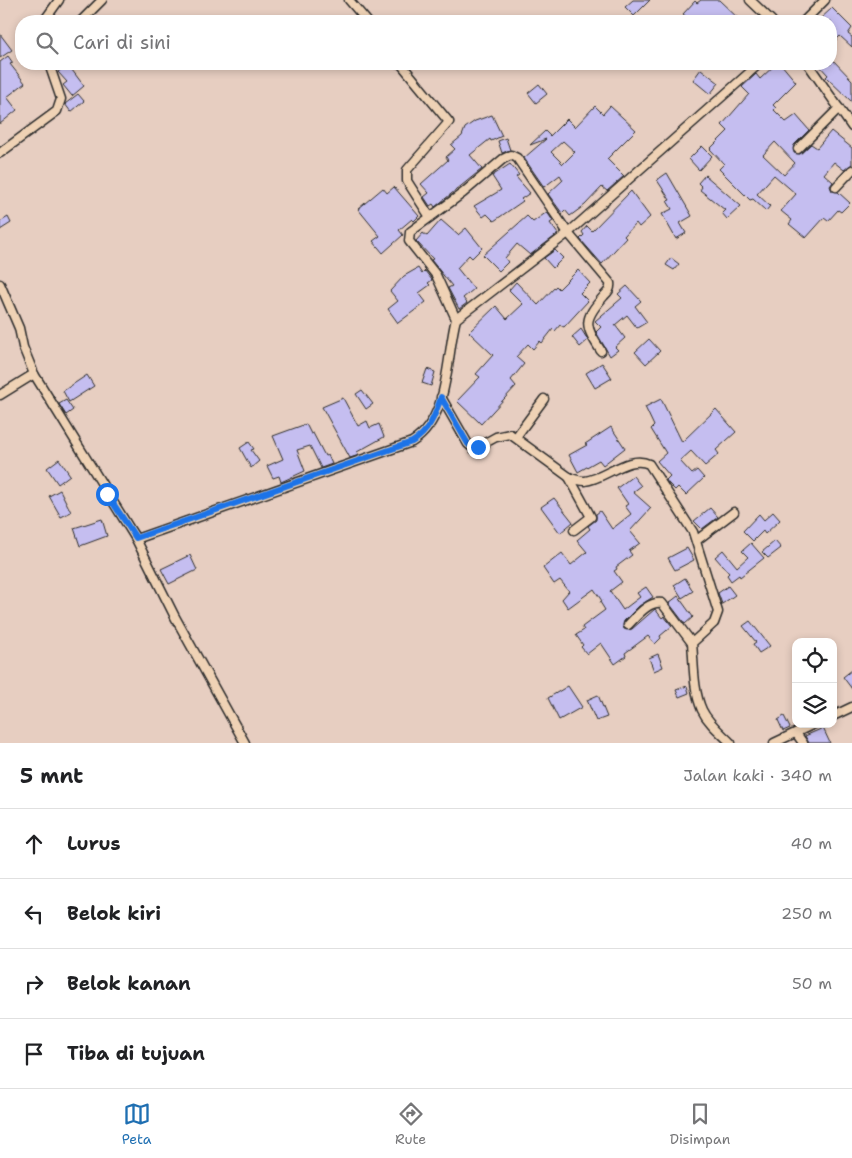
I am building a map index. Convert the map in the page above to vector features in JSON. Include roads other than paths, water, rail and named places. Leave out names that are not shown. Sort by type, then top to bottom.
[{"type":"street","points":[[48,15],[59,0]]},
{"type":"street","points":[[87,15],[102,0]]},
{"type":"street","points":[[349,0],[362,15]]},
{"type":"street","points":[[750,0],[766,15]]},
{"type":"street","points":[[810,15],[825,0]]},
{"type":"street","points":[[0,152],[57,112],[61,99],[51,70]]},
{"type":"street","points":[[406,70],[449,122],[406,170],[408,181],[430,217]]},
{"type":"street","points":[[456,318],[568,233],[752,70]]},
{"type":"street","points":[[812,70],[852,127]]},
{"type":"street","points":[[798,149],[839,108]]},
{"type":"street","points":[[136,538],[412,442],[422,436],[428,429],[447,378],[456,318],[436,275],[409,241],[412,229],[464,193],[503,159],[511,155],[517,158],[568,233],[610,283],[609,291],[590,313],[587,323],[590,333],[601,351]]},
{"type":"street","points":[[836,187],[852,170]]},
{"type":"street","points":[[0,284],[19,328],[23,348],[34,374],[136,538],[176,617],[245,743]]},
{"type":"street","points":[[0,395],[34,374]]},
{"type":"street","points":[[441,397],[470,447],[474,449],[505,434],[516,437],[569,477],[585,481],[642,460],[649,464],[697,540],[718,617],[692,643]]},
{"type":"street","points":[[516,437],[544,399]]},
{"type":"street","points":[[569,477],[591,517],[574,530]]},
{"type":"street","points":[[697,540],[734,512]]},
{"type":"street","points":[[628,625],[642,610],[654,603],[662,603],[692,643],[697,689],[703,711],[710,722],[731,743]]},
{"type":"street","points":[[837,714],[852,707]]},
{"type":"street","points":[[774,743],[806,728]]},
{"type":"street","points":[[796,733],[803,743]]}]
